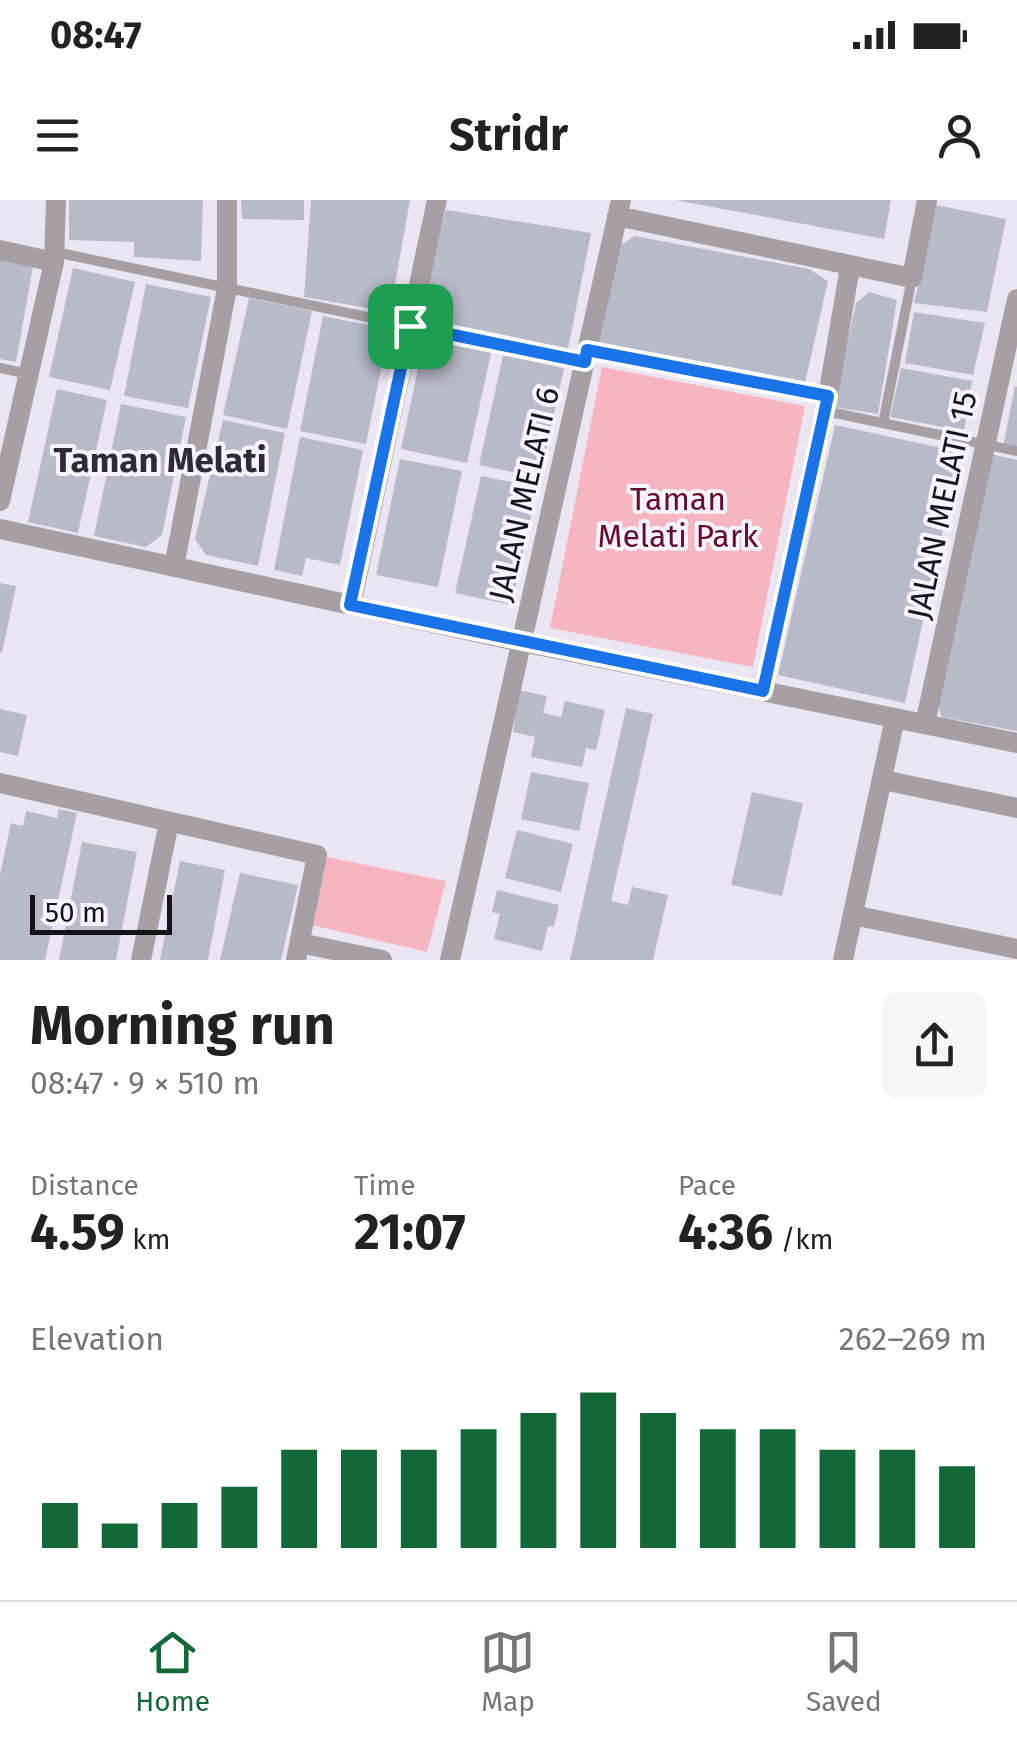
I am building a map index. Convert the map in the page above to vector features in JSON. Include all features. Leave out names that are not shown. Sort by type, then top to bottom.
[{"type":"street","points":[[0,501],[54,257],[56,200]]},
{"type":"street","points":[[174,567],[227,288],[227,200]]},
{"type":"street","points":[[350,605],[437,200]]},
{"type":"street","points":[[902,277],[927,200]]},
{"type":"street","name":"JALAN MELATI 6","points":[[450,960],[619,208],[902,277]]},
{"type":"street","points":[[0,250],[54,257]]},
{"type":"street","points":[[763,691],[827,403],[850,267]]},
{"type":"street","name":"JALAN MELATI 15","points":[[924,724],[1014,327],[1017,299]]},
{"type":"street","points":[[0,529],[522,642],[1017,743]]},
{"type":"street","points":[[842,960],[896,718]]},
{"type":"street","points":[[883,780],[1017,808]]},
{"type":"street","points":[[0,783],[317,856],[298,951],[382,960]]},
{"type":"street","points":[[141,960],[168,822]]},
{"type":"street","points":[[853,915],[1017,949]]},
{"type":"lane","points":[[54,257],[827,403],[883,423],[1017,451]]},
{"type":"lane","points":[[883,423],[902,277]]},
{"type":"lane","points":[[0,368],[28,374]]},
{"type":"green space","name":"Taman Melati Park","points":[[602,367],[805,406],[753,667],[550,628]]},
{"type":"green space","points":[[317,855],[446,881],[427,952],[303,923]]},
{"type":"building","points":[[69,200],[203,200],[201,261],[134,257],[134,242],[69,240]]},
{"type":"building","points":[[241,200],[304,200],[304,220],[242,219]]},
{"type":"building","points":[[311,200],[410,200],[390,312],[304,297]]},
{"type":"building","points":[[675,200],[891,200],[884,239]]},
{"type":"building","points":[[936,205],[1006,219],[987,312],[914,303]]},
{"type":"building","points":[[446,210],[591,233],[568,349],[419,321]]},
{"type":"building","points":[[635,236],[809,269],[828,281],[805,383],[599,344],[617,247]]},
{"type":"building","points":[[0,253],[34,261],[16,362],[0,359]]},
{"type":"building","points":[[73,268],[135,282],[110,390],[49,377]]},
{"type":"building","points":[[146,284],[211,297],[188,408],[124,396]]},
{"type":"building","points":[[869,292],[897,300],[878,414],[833,407],[856,303]]},
{"type":"building","points":[[249,298],[312,311],[287,429],[223,415]]},
{"type":"building","points":[[914,312],[985,323],[973,375],[905,363]]},
{"type":"building","points":[[323,316],[389,329],[366,444],[300,431]]},
{"type":"building","points":[[425,335],[492,349],[467,463],[401,449]]},
{"type":"building","points":[[504,351],[565,364],[540,478],[479,465]]},
{"type":"building","points":[[901,368],[972,381],[964,431],[890,417]]},
{"type":"building","points":[[1017,387],[1017,450],[1003,447]]},
{"type":"building","points":[[57,389],[107,400],[78,533],[28,522]]},
{"type":"building","points":[[121,404],[186,417],[162,535],[146,547],[94,536]]},
{"type":"building","points":[[223,420],[285,433],[258,566],[206,555],[195,539]]},
{"type":"building","points":[[835,425],[960,452],[905,703],[778,675]]},
{"type":"building","points":[[300,437],[363,450],[340,565],[306,558],[302,576],[274,570]]},
{"type":"building","points":[[991,454],[1017,460],[1017,731],[942,717],[936,702]]},
{"type":"building","points":[[400,459],[462,471],[438,587],[376,575]]},
{"type":"building","points":[[481,476],[537,487],[512,605],[455,593]]},
{"type":"building","points":[[0,583],[16,586],[2,653],[0,652]]},
{"type":"building","points":[[518,690],[547,696],[543,713],[561,717],[565,701],[605,710],[596,750],[586,748],[582,767],[531,757],[535,737],[513,732]]},
{"type":"building","points":[[626,708],[653,714],[611,901],[628,905],[632,887],[668,895],[653,960],[570,960]]},
{"type":"building","points":[[0,709],[27,715],[18,756],[0,752]]},
{"type":"building","points":[[531,772],[589,783],[579,831],[521,819]]},
{"type":"building","points":[[752,792],[803,803],[782,896],[731,885]]},
{"type":"building","points":[[59,809],[77,813],[45,960],[0,960],[0,875],[11,823],[23,826],[26,811],[57,818]]},
{"type":"building","points":[[517,830],[573,844],[561,892],[505,878]]},
{"type":"building","points":[[82,842],[137,852],[116,960],[59,960]]},
{"type":"building","points":[[180,861],[225,870],[208,960],[160,960]]},
{"type":"building","points":[[240,873],[298,885],[281,960],[220,960]]},
{"type":"building","points":[[497,890],[559,905],[554,927],[548,926],[542,951],[494,939],[500,914],[492,912]]},
{"type":"district","name":"Taman Melati","points":[[160,460]]},
{"type":"route","points":[[410,326],[585,362],[587,350],[828,396],[763,691],[350,605],[410,326]]}]
